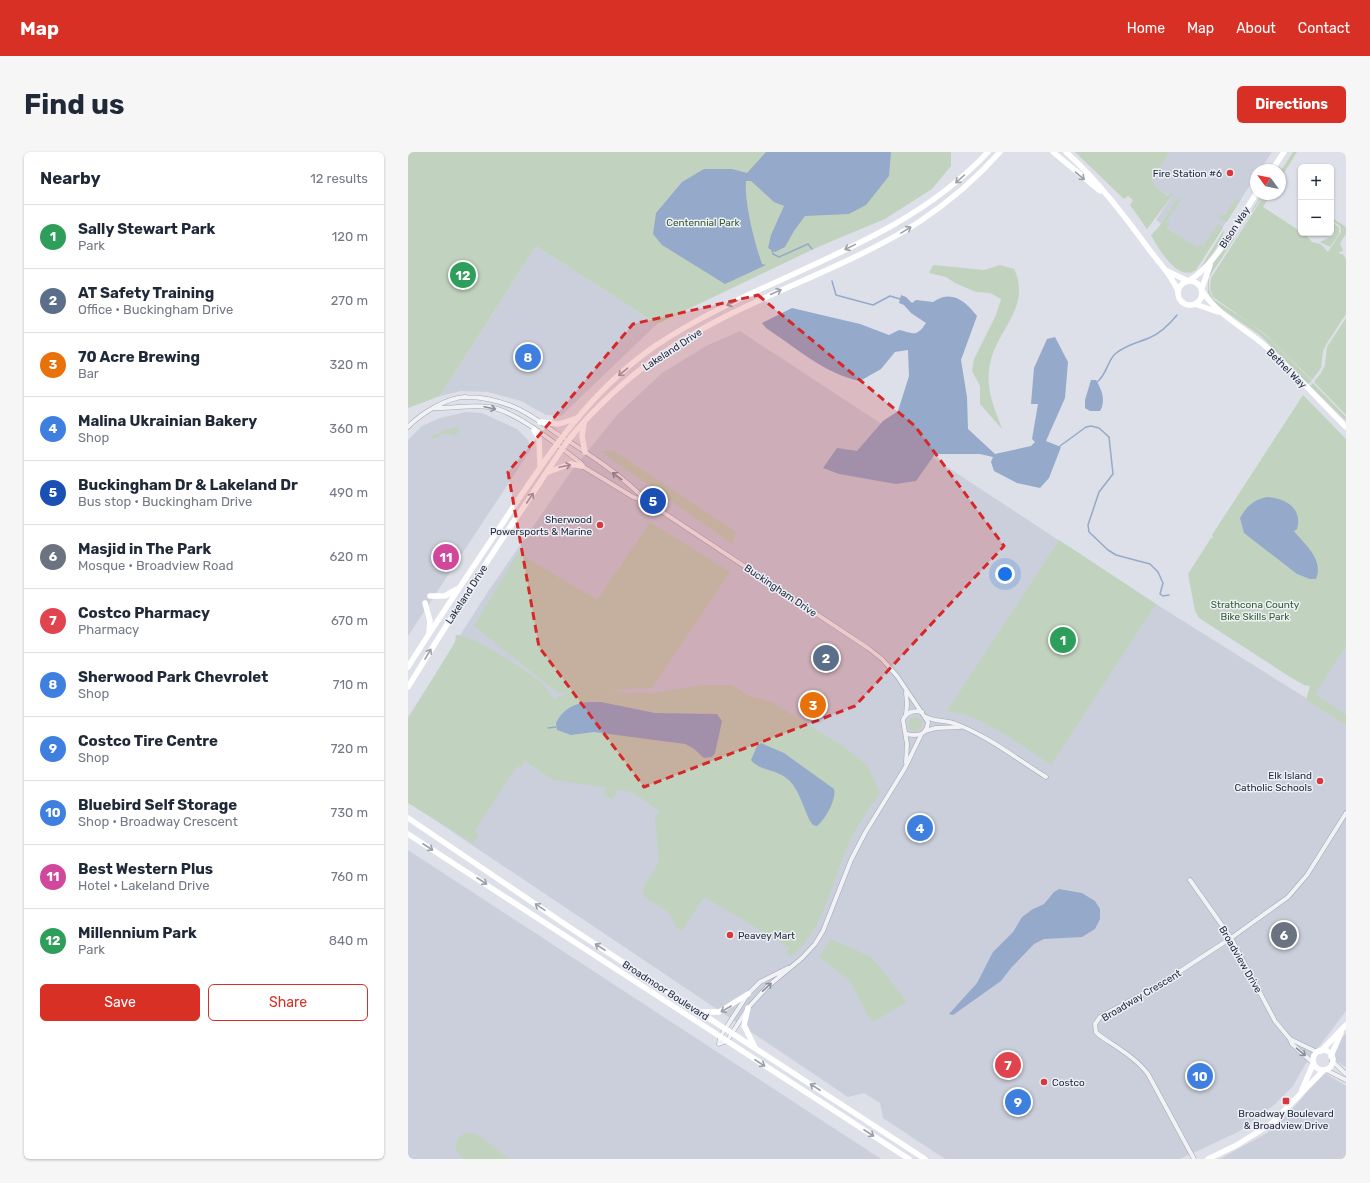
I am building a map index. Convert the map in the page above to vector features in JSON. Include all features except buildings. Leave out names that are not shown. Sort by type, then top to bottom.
[{"type":"main road","name":"Lakeland Drive","points":[[408,667],[561,436],[603,390],[656,346],[724,306],[901,221],[943,194],[988,152]]},
{"type":"main road","name":"Lakeland Drive","points":[[408,687],[453,612],[568,441],[598,408],[641,369],[660,355],[735,312],[906,229],[956,195],[1000,152]]},
{"type":"main road","points":[[1053,152],[1079,176],[1108,197]]},
{"type":"main road","points":[[1066,152],[1085,171],[1129,221],[1167,271],[1178,291],[1179,297],[1183,302],[1189,305],[1195,304],[1201,298],[1202,290],[1196,282],[1167,271]]},
{"type":"main road","points":[[1276,164],[1284,152]]},
{"type":"main road","name":"Bison Way","points":[[1189,280],[1200,274],[1212,261],[1252,200]]},
{"type":"main road","name":"Bison Way","points":[[1202,290],[1212,261]]},
{"type":"main road","points":[[1178,291],[1181,284],[1189,280]]},
{"type":"main road","name":"Bethel Way","points":[[1202,290],[1209,302],[1222,314],[1265,346],[1346,427]]},
{"type":"main road","name":"Bethel Way","points":[[1195,304],[1222,314]]},
{"type":"main road","points":[[540,422],[559,424],[577,418]]},
{"type":"main road","points":[[584,424],[582,436],[585,452]]},
{"type":"main road","points":[[534,430],[539,438],[540,466]]},
{"type":"main road","points":[[548,472],[570,464],[582,466]]},
{"type":"main road","points":[[430,596],[445,596],[459,588]]},
{"type":"main road","points":[[425,603],[430,621],[429,634]]},
{"type":"main road","name":"Broadmoor Boulevard","points":[[408,818],[725,1029],[925,1159]]},
{"type":"main road","points":[[408,824],[421,827]]},
{"type":"main road","name":"Broadmoor Boulevard","points":[[408,834],[909,1159]]},
{"type":"main road","points":[[700,1012],[719,1012],[748,994]]},
{"type":"main road","points":[[748,1008],[744,1025],[755,1048]]},
{"type":"main road","points":[[1301,1092],[1313,1064],[1314,1056],[1345,1026]]},
{"type":"main road","points":[[1208,1159],[1257,1134],[1282,1113],[1301,1092],[1330,1067],[1332,1058],[1345,1026]]},
{"type":"main road","points":[[1319,1051],[1326,1051],[1332,1058]]},
{"type":"main road","points":[[1313,1064],[1318,1069],[1325,1070]]},
{"type":"street","name":"Buckingham Drive","points":[[408,427],[414,420],[445,401],[465,396],[493,400],[515,408],[540,422],[585,452],[637,491],[646,501],[868,648],[885,662],[897,676],[905,690],[922,712]]},
{"type":"street","name":"Buckingham Drive","points":[[434,408],[463,406],[490,407],[512,415],[581,463],[582,466],[633,497],[646,501]]},
{"type":"street","name":"Buckingham Drive","points":[[905,690],[908,704],[906,715]]},
{"type":"street","points":[[727,1041],[748,1008],[767,987],[809,951],[823,931],[858,846],[905,768],[921,735],[925,731],[928,724],[926,717],[922,712],[915,711],[906,715],[902,724],[906,734],[905,768]]},
{"type":"street","points":[[926,717],[936,722],[956,724],[981,735],[1046,777]]},
{"type":"street","points":[[925,731],[936,728],[961,727]]},
{"type":"street","points":[[906,734],[917,736],[921,735]]},
{"type":"street","points":[[1231,938],[1288,896],[1307,875],[1346,812]]},
{"type":"street","name":"Broadview Drive","points":[[1190,880],[1231,938],[1275,1021],[1290,1039],[1292,1044],[1313,1064]]},
{"type":"street","name":"Broadway Crescent","points":[[1194,1159],[1148,1074],[1141,1065],[1130,1056],[1099,1035],[1096,1032],[1095,1024],[1100,1017],[1159,985],[1231,938]]},
{"type":"street","points":[[720,1037],[748,994],[760,982],[788,968]]},
{"type":"street","points":[[1290,1039],[1319,1051]]},
{"type":"street","points":[[1332,1058],[1346,1074]]},
{"type":"street","points":[[1325,1070],[1346,1080]]},
{"type":"highlighted area","points":[[758,295],[915,426],[1004,546],[855,706],[644,787],[539,647],[508,472],[633,324]]},
{"type":"shaded area","points":[[1170,152],[1272,152],[1264,164],[1250,164],[1250,185],[1205,254],[1156,220],[1173,195],[1169,196],[1152,185],[1155,182],[1152,180]]},
{"type":"shaded area","points":[[536,246],[657,324],[561,416],[546,415],[521,401],[488,392],[461,391],[440,396]]},
{"type":"shaded area","points":[[740,331],[1156,604],[1346,723],[1346,1011],[1305,1065],[1293,1086],[1275,1104],[1238,1132],[1180,1159],[945,1159],[883,1118],[880,1103],[864,1093],[848,1097],[408,802],[408,717],[487,593],[570,473],[617,415],[662,373],[706,346]]},
{"type":"shaded area","points":[[466,412],[482,413],[517,429],[528,440],[531,449],[408,636],[408,440],[422,426],[440,418]]},
{"type":"shaded area","points":[[1346,646],[1346,714],[1314,694]]},
{"type":"shaded area","points":[[408,850],[881,1159],[408,1159]]},
{"type":"shaded area","points":[[1346,1033],[1346,1067],[1336,1061],[1334,1053],[1339,1041]]},
{"type":"shaded area","points":[[1323,1072],[1346,1086],[1346,1159],[1220,1159],[1267,1133],[1283,1119],[1303,1097],[1319,1073]]},
{"type":"green space","name":"Centennial Park","points":[[408,152],[951,152],[951,166],[932,189],[885,219],[818,247],[657,324],[536,246],[440,396],[408,408]]},
{"type":"green space","points":[[1075,152],[1170,152],[1152,180],[1155,182],[1153,185],[1168,196],[1171,193],[1173,195],[1147,229],[1130,205],[1133,200],[1128,196],[1124,199]]},
{"type":"green space","points":[[1293,152],[1297,152],[1286,170],[1285,164]]},
{"type":"green space","points":[[1178,198],[1181,200],[1166,222],[1169,224],[1167,228],[1198,248],[1200,244],[1203,246],[1218,224],[1223,228],[1196,270],[1189,273],[1182,272],[1169,262],[1158,248],[1151,235],[1158,228]]},
{"type":"green space","points":[[1241,199],[1227,222],[1218,218],[1221,214],[1224,216],[1234,201]]},
{"type":"green space","points":[[1258,200],[1260,200],[1209,277],[1209,272],[1214,262],[1241,228]]},
{"type":"green space","points":[[1261,200],[1267,200],[1263,207],[1298,230],[1298,236],[1307,236],[1312,242],[1322,245],[1328,252],[1341,232],[1340,226],[1334,222],[1334,219],[1346,227],[1346,234],[1340,243],[1343,251],[1339,252],[1340,254],[1343,254],[1346,259],[1346,314],[1327,343],[1323,351],[1321,368],[1312,380],[1265,334],[1213,297],[1210,289],[1211,278]]},
{"type":"green space","points":[[1334,224],[1339,227],[1339,234],[1330,247],[1320,242],[1334,236]]},
{"type":"green space","points":[[1224,230],[1218,245],[1206,263],[1199,270]]},
{"type":"green space","points":[[933,265],[984,270],[1000,265],[1014,269],[1018,283],[1019,295],[1016,307],[994,351],[989,373],[989,389],[1002,429],[980,404],[980,386],[972,371],[974,359],[996,315],[1001,299],[990,293],[976,292],[955,283],[946,277],[929,273]]},
{"type":"green space","points":[[1208,279],[1209,290],[1213,299],[1250,323],[1270,339],[1312,381],[1308,384],[1261,336],[1216,305],[1208,293]]},
{"type":"green space","points":[[1346,318],[1346,415],[1314,382],[1325,365],[1327,347]]},
{"type":"green space","points":[[1313,383],[1346,417],[1346,421],[1310,386]]},
{"type":"green space","name":"Strathcona County Bike Skills Park","points":[[1303,395],[1346,439],[1346,646],[1315,694],[1346,714],[1346,725],[1306,700],[1310,686],[1304,685],[1290,677],[1199,618],[1195,611],[1188,574],[1211,538],[1213,539],[1212,535]]},
{"type":"green space","points":[[457,427],[460,430],[455,436],[444,433],[434,439],[431,437],[442,431]]},
{"type":"green space","points":[[600,451],[614,451],[736,532],[732,544]]},
{"type":"green space","points":[[650,522],[730,572],[652,688],[612,690],[629,693],[654,693],[701,685],[732,685],[749,696],[770,701],[843,746],[868,766],[880,793],[852,836],[819,920],[801,947],[790,957],[786,953],[790,948],[704,897],[682,931],[677,928],[667,911],[644,897],[643,888],[659,862],[655,818],[659,811],[632,792],[616,790],[616,794],[612,800],[603,795],[606,789],[603,787],[553,780],[525,761],[521,768],[517,766],[475,831],[479,835],[473,843],[408,803],[408,720],[455,642],[456,635],[475,640],[528,672],[544,685],[555,700],[557,697],[571,692],[558,693],[474,626],[518,553],[597,600]]},
{"type":"green space","points":[[1059,540],[1156,604],[1051,765],[989,725],[961,714],[947,711]]},
{"type":"green space","points":[[912,717],[918,717],[922,721],[922,727],[918,731],[912,731],[908,727],[908,721]]},
{"type":"green space","points":[[831,939],[871,957],[907,1002],[873,1022],[868,1016],[850,981],[819,957]]},
{"type":"green space","points":[[468,1132],[478,1135],[510,1159],[464,1159],[457,1151],[456,1144],[459,1137]]},
{"type":"water","points":[[766,152],[891,152],[889,176],[866,205],[849,214],[805,216],[785,247],[775,252],[768,248],[771,235],[784,206],[774,202],[751,181],[746,181],[748,211],[753,234],[762,264],[766,265],[725,284],[662,245],[653,234],[656,213],[682,182],[704,169],[732,169],[747,173]]},
{"type":"water","points":[[901,295],[906,297],[912,303],[916,300],[933,302],[940,298],[946,297],[958,298],[977,316],[961,360],[967,397],[968,429],[995,454],[1031,446],[1035,442],[1032,439],[1038,404],[1031,404],[1034,368],[1047,339],[1055,337],[1068,362],[1065,398],[1046,441],[1061,447],[1049,478],[1040,488],[1017,483],[994,471],[991,462],[993,457],[980,454],[935,454],[916,481],[896,484],[839,474],[823,468],[837,448],[857,451],[883,421],[898,411],[909,376],[908,350],[895,352],[881,369],[860,381],[835,372],[811,359],[766,328],[762,323],[792,308],[860,324],[889,335],[899,330],[917,333],[926,323],[911,313],[904,305],[899,303]]},
{"type":"water","points":[[1091,380],[1096,380],[1100,388],[1103,403],[1100,411],[1090,411],[1085,408],[1085,400]]},
{"type":"water","points":[[1267,497],[1280,499],[1295,510],[1298,522],[1297,529],[1294,531],[1308,547],[1315,559],[1318,572],[1316,579],[1310,579],[1297,574],[1244,533],[1240,518],[1248,507],[1254,502]]},
{"type":"water","points":[[601,702],[655,713],[717,714],[722,721],[715,753],[712,757],[704,758],[693,748],[685,744],[594,732],[571,735],[557,730],[556,723],[565,711],[578,704]]},
{"type":"water","points":[[761,743],[784,753],[834,789],[834,798],[830,809],[817,826],[813,825],[810,821],[797,791],[790,781],[781,774],[758,766],[751,760],[757,746]]},
{"type":"water","points":[[1059,889],[1082,893],[1095,901],[1100,909],[1100,919],[1095,929],[1082,937],[1044,939],[1034,944],[1001,981],[953,1015],[949,1014],[977,983],[993,952],[1013,932],[1022,917],[1033,909],[1044,904],[1054,892]]},
{"type":"waterway","points":[[772,250],[773,254],[779,257],[808,244],[812,249]]},
{"type":"waterway","points":[[832,281],[836,295],[873,305],[890,296],[900,299]]},
{"type":"waterway","points":[[1097,382],[1103,375],[1115,354],[1127,346],[1157,334],[1177,315]]},
{"type":"waterway","points":[[1060,446],[1086,427],[1091,426],[1099,428],[1109,437],[1113,474],[1099,492],[1088,525],[1089,532],[1108,550],[1116,555],[1150,564],[1158,572],[1163,583],[1160,594],[1163,596],[1169,595]]},
{"type":"waterway","points":[[548,728],[556,727]]},
{"type":"place","name":"Fire Station #6","points":[[1230,173]]},
{"type":"place","name":"Millennium Park","points":[[463,275]]},
{"type":"place","name":"Sherwood Park Chevrolet","points":[[528,357]]},
{"type":"place","name":"Buckingham Dr & Lakeland Dr","points":[[653,501]]},
{"type":"place","name":"Sherwood Powersports & Marine","points":[[600,525]]},
{"type":"place","name":"Best Western Plus","points":[[446,557]]},
{"type":"place","name":"Sally Stewart Park","points":[[1063,640]]},
{"type":"place","name":"AT Safety Training","points":[[826,658]]},
{"type":"place","name":"70 Acre Brewing","points":[[813,705]]},
{"type":"place","name":"Elk Island Catholic Schools","points":[[1320,781]]},
{"type":"place","name":"Malina Ukrainian Bakery","points":[[920,828]]},
{"type":"place","name":"Peavey Mart","points":[[730,935]]},
{"type":"place","name":"Masjid in The Park","points":[[1284,935]]},
{"type":"place","name":"Costco Pharmacy","points":[[1008,1065]]},
{"type":"place","name":"Bluebird Self Storage","points":[[1200,1076]]},
{"type":"place","name":"Costco","points":[[1044,1082]]},
{"type":"place","name":"Broadway Boulevard & Broadview Drive","points":[[1286,1101]]},
{"type":"place","name":"Costco Tire Centre","points":[[1018,1102]]}]
